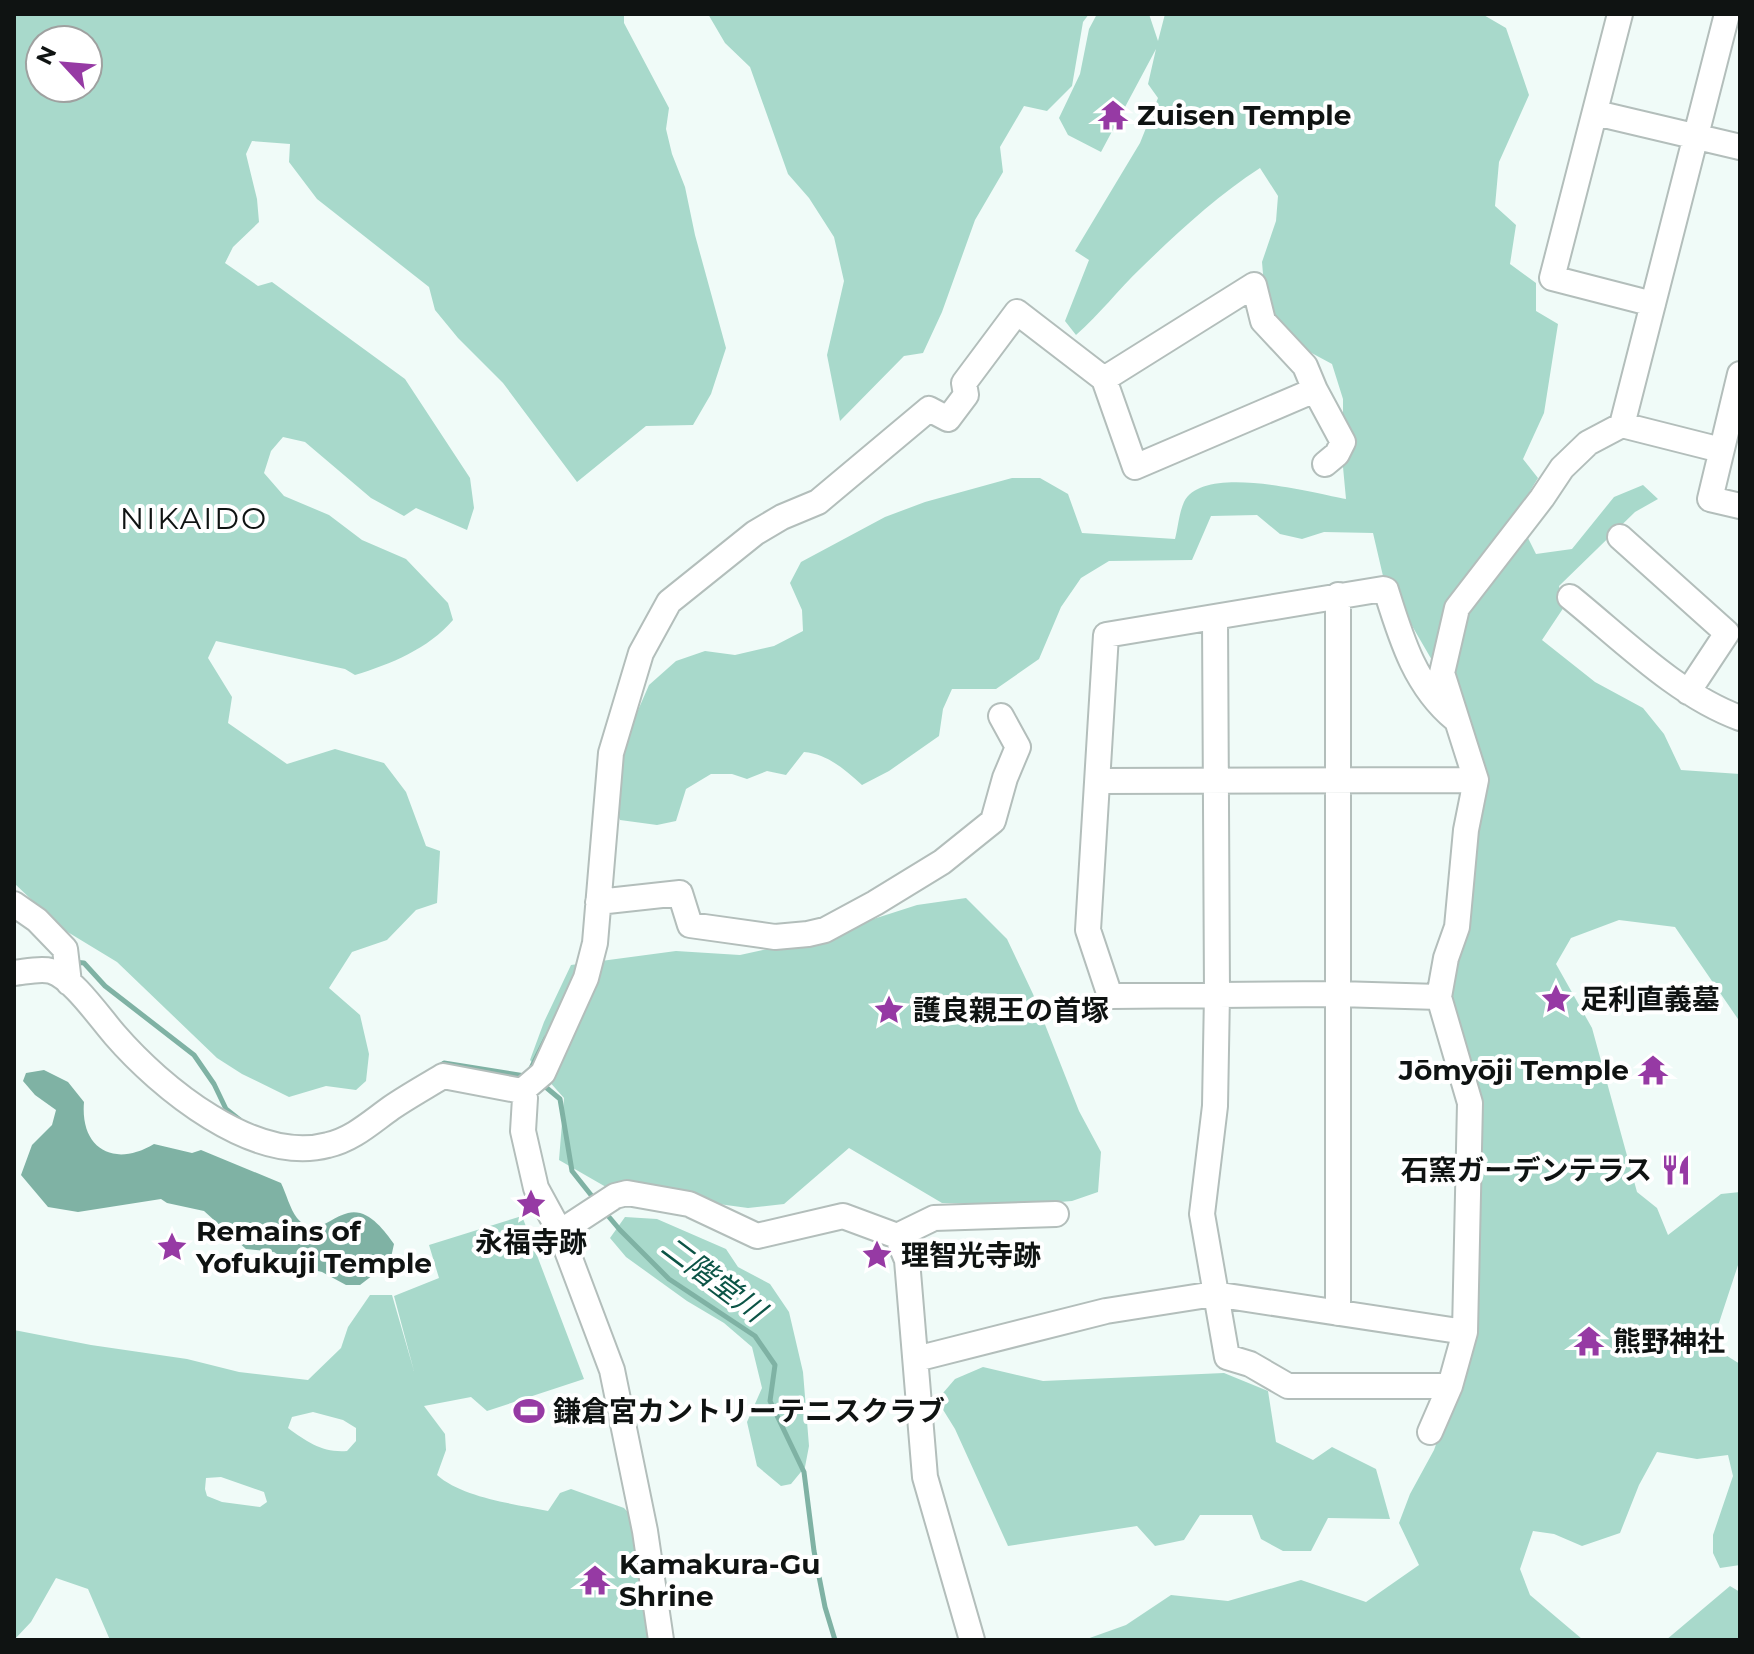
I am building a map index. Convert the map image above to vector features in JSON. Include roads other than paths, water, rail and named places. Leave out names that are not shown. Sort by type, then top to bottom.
[{"type":"street","points":[[1620,14],[1552,278],[1653,304]]},
{"type":"street","points":[[1622,425],[1727,14]]},
{"type":"street","points":[[1596,113],[1740,147]]},
{"type":"street","points":[[1104,379],[1254,285],[1263,321],[1305,366],[1343,442],[1337,454],[1325,464]]},
{"type":"street","points":[[522,1091],[543,1073],[586,978],[595,943],[611,753],[641,653],[669,602],[755,533],[782,517],[818,502],[929,409],[948,419],[966,395],[964,383],[1017,312],[1104,379],[1135,467],[1315,390]]},
{"type":"street","points":[[1740,374],[1710,499],[1740,506]]},
{"type":"street","points":[[1430,1432],[1450,1386],[1465,1332],[1470,1103],[1439,997],[1446,958],[1457,927],[1466,830],[1476,780],[1442,673],[1457,608],[1562,468],[1588,443],[1622,425],[1721,450]]},
{"type":"street","points":[[1620,537],[1727,633],[1688,692]]},
{"type":"street","points":[[1439,997],[1338,994],[1110,996],[1088,930],[1106,635],[1215,619],[1338,595],[1386,590],[1408,658],[1426,690],[1457,721]]},
{"type":"street","points":[[1338,595],[1338,1313]]},
{"type":"street","points":[[1570,597],[1688,692],[1714,708],[1740,718]]},
{"type":"street","points":[[1215,619],[1215,1106],[1202,1214],[1227,1357],[1250,1364],[1288,1386],[1450,1386]]},
{"type":"street","points":[[598,902],[680,893],[690,925],[775,937],[825,930],[942,862],[993,821],[1018,747],[1001,716]]},
{"type":"street","points":[[1098,781],[1476,780]]},
{"type":"street","points":[[14,904],[37,920],[65,949],[69,983]]},
{"type":"street","points":[[14,973],[50,971],[69,983],[125,1047],[170,1091],[208,1116],[251,1138],[301,1150],[352,1137],[443,1076],[522,1091]]},
{"type":"street","points":[[522,1091],[525,1098],[523,1131],[533,1178],[560,1232],[612,1370],[645,1531],[661,1640]]},
{"type":"street","points":[[560,1232],[615,1196],[627,1193],[689,1204],[757,1236],[843,1216],[897,1236],[934,1218],[1056,1214]]},
{"type":"street","points":[[897,1236],[907,1260],[925,1477],[972,1640]]},
{"type":"street","points":[[916,1359],[1106,1311],[1214,1294],[1465,1332]]},
{"type":"waterway","name":"二階堂川","points":[[74,962],[84,963],[105,986],[194,1055],[214,1084],[226,1109],[240,1120]]},
{"type":"waterway","name":"二階堂川","points":[[529,1072],[546,1038]]},
{"type":"waterway","name":"二階堂川","points":[[438,1067],[444,1063],[525,1076]]},
{"type":"waterway","name":"二階堂川","points":[[542,1084],[560,1099],[572,1171],[595,1200]]},
{"type":"waterway","name":"二階堂川","points":[[604,1211],[669,1279],[755,1336],[775,1365],[770,1401],[804,1472],[814,1551],[835,1640]]},
{"type":"place","name":"Zuisen Temple","points":[[1113,115]]},
{"type":"place","name":"足利直義墓","points":[[1556,999]]},
{"type":"place","name":"護良親王の首塚","points":[[889,1010]]},
{"type":"place","name":"Jōmyōji Temple","points":[[1653,1070]]},
{"type":"place","name":"石窯ガーデンテラス","points":[[1676,1170]]},
{"type":"place","name":"永福寺跡","points":[[531,1204]]},
{"type":"place","name":"Remains of Yofukuji Temple","points":[[172,1247]]},
{"type":"place","name":"理智光寺跡","points":[[877,1255]]},
{"type":"place","name":"熊野神社","points":[[1589,1341]]},
{"type":"place","name":"鎌倉宮カントリーテニスクラブ","points":[[529,1411]]},
{"type":"place","name":"Kamakura-Gu Shrine","points":[[595,1580]]},
{"type":"district","name":"NIKAIDO","points":[[194,519]]}]
